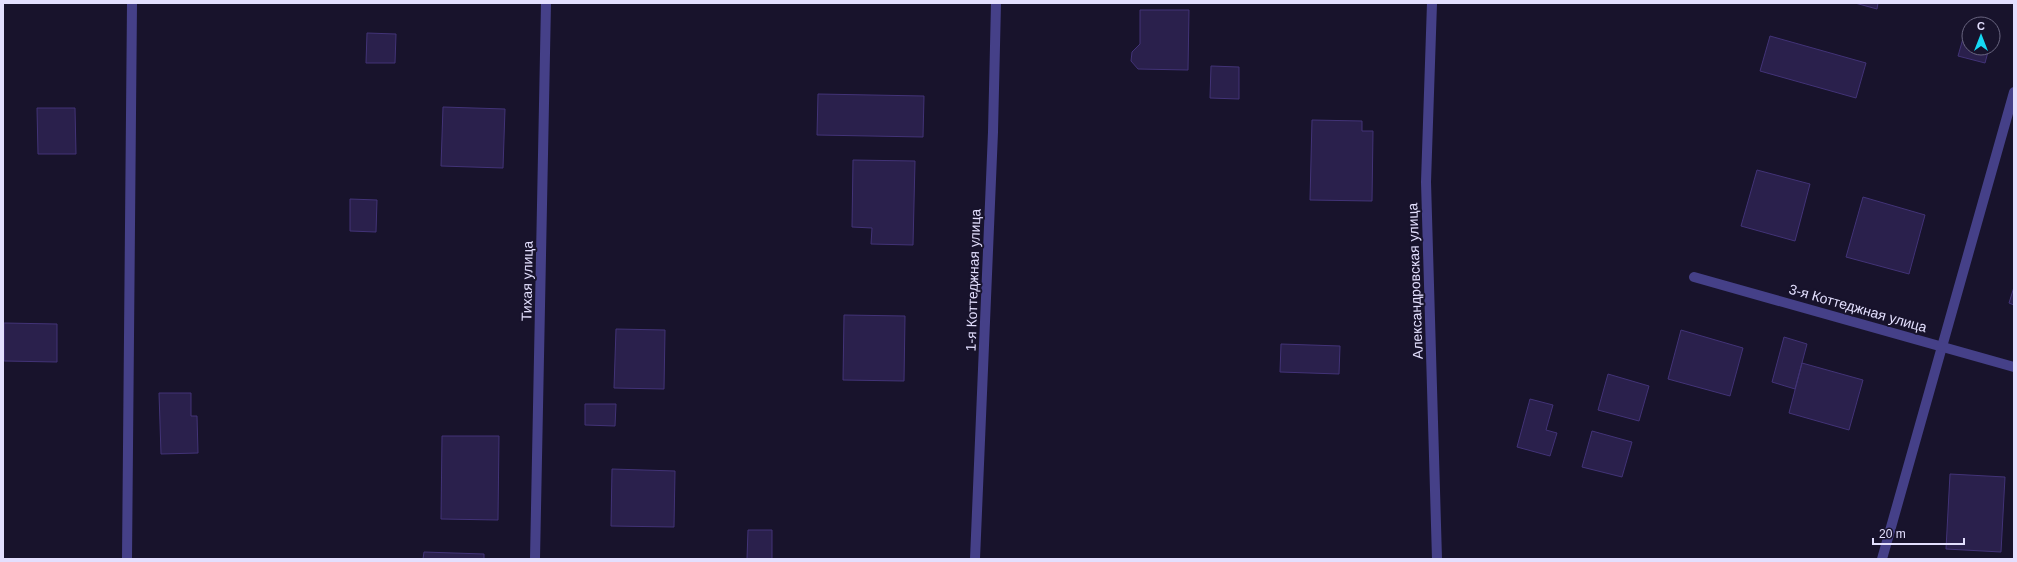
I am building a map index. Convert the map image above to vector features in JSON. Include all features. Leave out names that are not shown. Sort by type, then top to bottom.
[{"type":"street","points":[[127,559],[132,3]]},
{"type":"street","name":"Тихая улица","points":[[536,559],[546,3]]},
{"type":"street","name":"1-я Коттеджная улица","points":[[975,559],[993,132],[996,3]]},
{"type":"street","name":"Александровская улица","points":[[1432,3],[1426,182],[1437,559]]},
{"type":"street","points":[[1882,559],[2014,92]]},
{"type":"street","name":"3-я Коттеджная улица","points":[[1694,277],[2014,367]]},
{"type":"building","points":[[1855,3],[1878,3],[1877,9]]},
{"type":"building","points":[[1140,10],[1189,10],[1188,70],[1138,69],[1131,61],[1132,52],[1140,44]]},
{"type":"building","points":[[367,33],[396,34],[395,63],[366,63]]},
{"type":"building","points":[[1770,36],[1866,63],[1856,98],[1760,71]]},
{"type":"building","points":[[1961,46],[1961,56],[1987,56],[1985,63],[1958,56]]},
{"type":"building","points":[[1211,66],[1239,67],[1239,99],[1210,98]]},
{"type":"building","points":[[818,94],[924,96],[923,137],[817,135]]},
{"type":"building","points":[[443,107],[505,109],[503,168],[441,166]]},
{"type":"building","points":[[37,108],[75,108],[76,154],[38,154]]},
{"type":"building","points":[[1312,120],[1362,121],[1362,131],[1373,131],[1372,201],[1310,200]]},
{"type":"building","points":[[853,160],[915,161],[913,245],[871,244],[872,228],[852,227]]},
{"type":"building","points":[[1757,170],[1810,184],[1795,241],[1741,226]]},
{"type":"building","points":[[1863,197],[1925,215],[1909,274],[1846,257]]},
{"type":"building","points":[[350,199],[377,200],[376,232],[350,231]]},
{"type":"building","points":[[2014,287],[2014,305],[2009,303]]},
{"type":"building","points":[[844,315],[905,316],[904,381],[843,380]]},
{"type":"building","points":[[4,323],[57,324],[57,362],[4,361]]},
{"type":"building","points":[[616,329],[665,330],[664,389],[614,388]]},
{"type":"building","points":[[1681,330],[1743,348],[1730,396],[1668,379]]},
{"type":"building","points":[[1784,337],[1807,344],[1795,389],[1772,382]]},
{"type":"building","points":[[1281,344],[1340,346],[1339,374],[1280,372]]},
{"type":"building","points":[[1802,363],[1863,380],[1849,430],[1789,413]]},
{"type":"building","points":[[1608,374],[1649,386],[1639,421],[1598,410]]},
{"type":"building","points":[[159,393],[191,393],[191,416],[197,416],[198,453],[161,454]]},
{"type":"building","points":[[1530,399],[1553,405],[1546,430],[1557,433],[1550,456],[1517,447]]},
{"type":"building","points":[[585,404],[616,404],[615,426],[585,425]]},
{"type":"building","points":[[1592,431],[1632,442],[1622,477],[1582,467]]},
{"type":"building","points":[[442,436],[499,436],[498,520],[441,519]]},
{"type":"building","points":[[612,469],[675,471],[674,527],[611,526]]},
{"type":"building","points":[[1950,474],[2005,477],[2001,552],[1946,549]]},
{"type":"building","points":[[748,530],[772,530],[772,559],[747,559]]},
{"type":"building","points":[[424,552],[484,554],[484,559],[423,559]]}]
